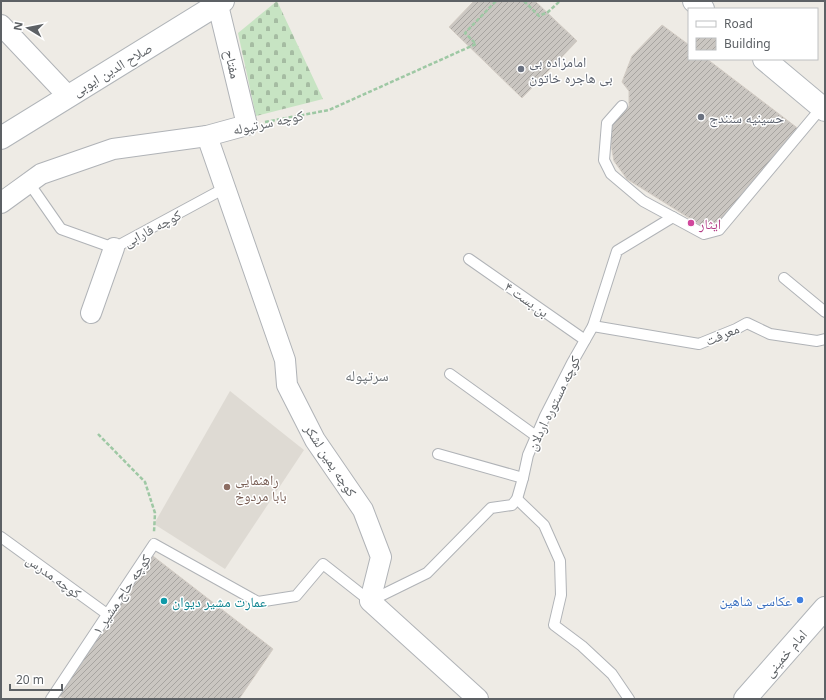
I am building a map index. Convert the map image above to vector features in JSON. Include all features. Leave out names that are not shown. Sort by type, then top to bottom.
[{"type":"main road","points":[[694,1],[703,8]]},
{"type":"main road","name":"صلاح الدین ایوبی","points":[[1,138],[219,2]]},
{"type":"main road","points":[[765,60],[823,109]]},
{"type":"main road","name":"امام خمینی","points":[[745,699],[825,608]]},
{"type":"street","name":"مفتاح","points":[[219,2],[247,125]]},
{"type":"street","points":[[1,25],[68,96]]},
{"type":"street","name":"کوچه سرتپوله","points":[[1,203],[41,174],[113,149],[207,136],[247,125]]},
{"type":"street","name":"کوچه یمین لشکر","points":[[207,136],[285,360],[287,385],[315,440],[363,510],[381,557],[370,601]]},
{"type":"street","points":[[91,312],[114,248]]},
{"type":"street","points":[[370,601],[478,699]]},
{"type":"lane","points":[[622,106],[607,123],[604,160],[611,174],[643,201],[704,234],[719,230],[823,109]]},
{"type":"lane","name":"کوچه فارابی","points":[[29,183],[61,229],[114,248],[225,188]]},
{"type":"lane","name":"کوچه مستوره اردلان","points":[[517,499],[528,455],[572,363],[593,326],[617,251],[673,217]]},
{"type":"lane","name":"بن بست ۴","points":[[469,259],[585,340]]},
{"type":"lane","points":[[784,278],[825,312]]},
{"type":"lane","name":"معرفت","points":[[593,326],[699,344],[748,323],[770,334],[817,341],[825,339]]},
{"type":"lane","points":[[450,374],[536,436]]},
{"type":"lane","points":[[438,454],[523,478]]},
{"type":"lane","points":[[370,601],[427,573],[491,508],[512,505],[517,499],[544,525],[560,561],[561,595],[554,625],[582,646],[612,674],[629,699]]},
{"type":"lane","name":"کوچه مدرس","points":[[1,537],[107,614]]},
{"type":"lane","name":"کوچه حاج مشیر ۱","points":[[51,699],[154,544],[258,602],[296,596],[323,564],[370,601]]},
{"type":"path","name":"کوچه سرتپوله","points":[[247,125],[329,110],[476,44],[465,34],[496,1]]},
{"type":"path","points":[[524,1],[539,16],[548,12],[560,1]]},
{"type":"path","points":[[98,434],[145,482],[155,513],[154,544]]},
{"type":"shaded area","name":"راهنمایی بابا مردوخ","points":[[230,391],[304,450],[225,569],[154,524]]},
{"type":"green space","points":[[277,1],[323,99],[256,116],[238,33]]},
{"type":"building","name":"امامزاده بی بی هاجره خاتون","points":[[474,1],[535,1],[577,41],[522,98],[449,27]]},
{"type":"building","name":"حسینیه سنندج","points":[[662,25],[688,44],[688,60],[708,60],[800,130],[719,223],[702,226],[627,179],[614,161],[608,128],[629,106],[629,91],[622,82],[632,56]]},
{"type":"building","name":"عمارت مشیر دیوان","points":[[149,553],[273,649],[239,699],[65,699],[55,693]]},
{"type":"place","name":"امامزاده بی بی هاجره خاتون","points":[[521,69]]},
{"type":"place","name":"حسینیه سنندج","points":[[701,117]]},
{"type":"place","name":"ایثار","points":[[691,223]]},
{"type":"place","name":"راهنمایی بابا مردوخ","points":[[227,487]]},
{"type":"place","name":"عکاسی شاهین","points":[[800,600]]},
{"type":"place","name":"عمارت مشیر دیوان","points":[[164,601]]},
{"type":"district","name":"سرتپوله","points":[[367,375]]}]
